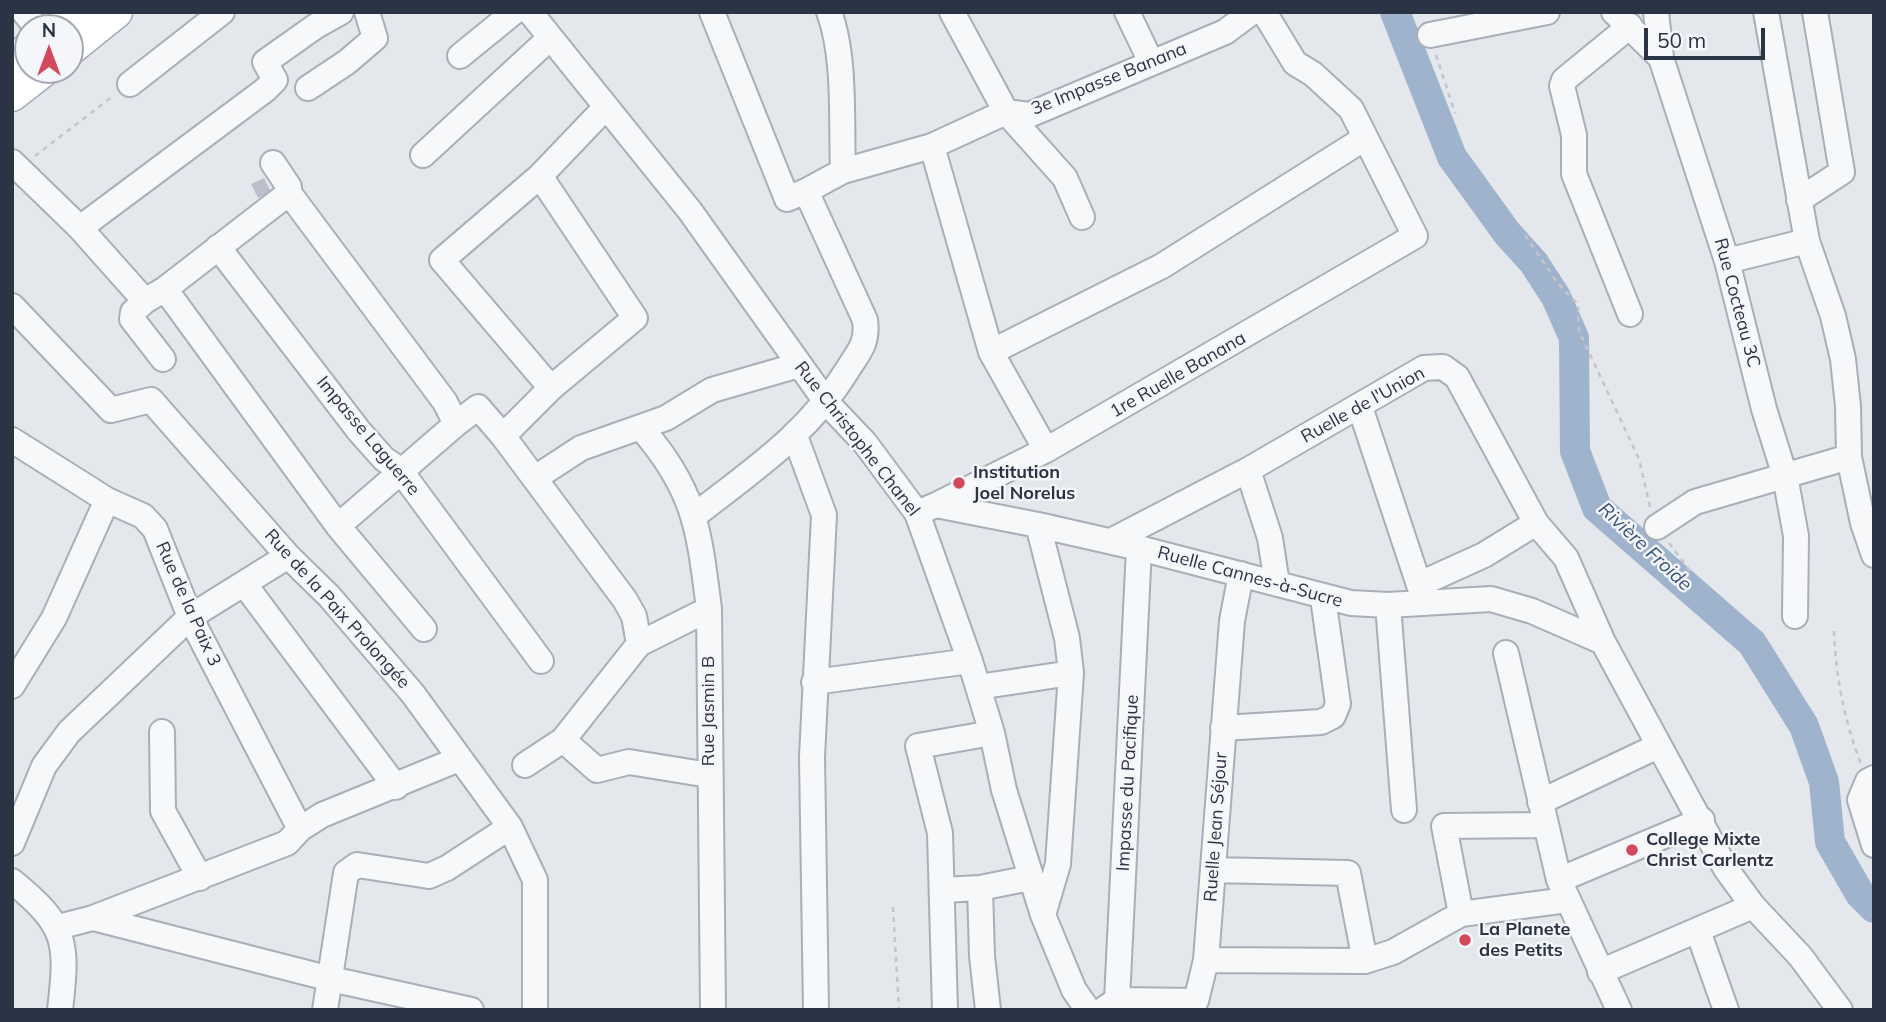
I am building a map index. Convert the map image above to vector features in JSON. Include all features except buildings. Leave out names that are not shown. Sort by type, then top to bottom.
[{"type":"main road","points":[[84,38],[116,12]]},
{"type":"main road","points":[[12,95],[26,84]]},
{"type":"street","points":[[130,83],[222,12]]},
{"type":"street","points":[[80,228],[265,90],[275,79],[265,62],[341,12]]},
{"type":"street","points":[[308,88],[347,62],[375,38],[367,12]]},
{"type":"street","points":[[460,56],[514,12]]},
{"type":"street","name":"Rue Christophe Chanel","points":[[530,12],[690,211],[828,403],[926,509],[992,733],[1004,790],[1030,878],[1042,915],[1074,990],[1088,1010]]},
{"type":"street","points":[[694,516],[795,436],[828,403],[867,338],[865,320],[806,191],[787,199],[712,12]]},
{"type":"street","points":[[829,12],[834,25],[841,95],[843,172]]},
{"type":"street","points":[[953,12],[1006,112],[1065,178],[1082,217]]},
{"type":"street","points":[[1126,12],[1151,62]]},
{"type":"street","name":"3e Impasse Banana","points":[[806,191],[843,172],[932,146],[1006,112],[1028,115],[1151,62],[1220,22],[1252,12]]},
{"type":"street","points":[[991,352],[1161,266],[1365,138],[1351,109],[1312,74],[1295,63],[1264,12]]},
{"type":"street","points":[[1430,36],[1547,12]]},
{"type":"street","points":[[1656,12],[1661,58]]},
{"type":"street","points":[[1766,12],[1807,241],[1833,316],[1843,359],[1848,406],[1849,457],[1863,523],[1874,555]]},
{"type":"street","points":[[1799,200],[1842,173],[1815,12]]},
{"type":"street","points":[[1622,19],[1564,80],[1562,86],[1574,135],[1574,174],[1630,314]]},
{"type":"street","name":"Rue Cocteau 3C","points":[[1622,19],[1661,58],[1727,261],[1764,409],[1785,476],[1796,536],[1795,616]]},
{"type":"street","points":[[424,155],[550,38]]},
{"type":"street","points":[[551,388],[442,260],[540,176],[606,107]]},
{"type":"street","name":"1re Ruelle Banana","points":[[926,509],[1046,450],[1415,236],[1365,138]]},
{"type":"street","points":[[932,146],[991,352],[1046,450]]},
{"type":"street","points":[[273,163],[289,187],[289,193],[445,402],[456,424]]},
{"type":"street","points":[[16,165],[80,228],[155,295],[338,526],[424,629]]},
{"type":"street","points":[[503,436],[551,388],[635,317],[540,176]]},
{"type":"street","points":[[163,359],[132,319],[133,312],[289,193]]},
{"type":"street","points":[[1727,261],[1807,241]]},
{"type":"street","name":"Impasse Laguerre","points":[[218,247],[359,431],[384,459],[400,470],[541,661]]},
{"type":"street","name":"Rue de la Paix Prolongée","points":[[12,306],[111,410],[145,399],[151,400],[288,555],[329,596],[413,694],[510,827],[535,880],[535,1010]]},
{"type":"street","points":[[535,478],[581,448],[642,429],[712,390],[799,365]]},
{"type":"street","name":"Ruelle de l'Union","points":[[1111,541],[1248,470],[1424,368],[1435,366],[1450,371],[1457,377],[1536,523],[1566,558],[1603,642]]},
{"type":"street","points":[[338,526],[400,470],[478,407],[535,478],[625,600],[634,616],[639,644]]},
{"type":"street","points":[[1360,407],[1423,593],[1536,523]]},
{"type":"street","name":"Rue Jasmin B","points":[[642,429],[665,456],[690,499],[709,610],[713,1010]]},
{"type":"street","points":[[795,436],[824,515],[812,757],[816,1010]]},
{"type":"street","name":"Rue de la Paix 3","points":[[12,440],[107,500],[143,516],[155,529],[190,618],[300,829]]},
{"type":"street","points":[[1657,527],[1695,502],[1849,457]]},
{"type":"street","points":[[1248,470],[1269,538],[1277,584]]},
{"type":"street","points":[[12,686],[54,618],[107,500]]},
{"type":"street","name":"Ruelle Cannes-à-Sucre","points":[[926,509],[1038,525],[1111,541],[1322,598],[1388,605],[1423,593],[1492,599],[1532,611],[1603,642]]},
{"type":"street","points":[[1038,525],[1068,638],[1071,673],[1058,864],[1042,915]]},
{"type":"street","name":"Impasse du Pacifique","points":[[1110,1005],[1139,548]]},
{"type":"street","points":[[12,843],[55,748],[190,618],[288,555]]},
{"type":"street","name":"Ruelle Jean Séjour","points":[[1110,1005],[1196,1001],[1206,960],[1232,621],[1241,574]]},
{"type":"street","points":[[245,585],[396,787]]},
{"type":"street","points":[[1223,728],[1321,722],[1333,716],[1338,704],[1322,598]]},
{"type":"street","points":[[1388,605],[1404,810]]},
{"type":"street","points":[[525,765],[563,740],[639,644],[709,610]]},
{"type":"street","points":[[1603,642],[1658,746],[1702,820],[1726,869],[1753,906],[1800,956],[1840,1010]]},
{"type":"street","points":[[1506,653],[1542,813],[1563,890],[1619,1010]]},
{"type":"street","points":[[814,682],[970,661]]},
{"type":"street","points":[[978,687],[1071,673]]},
{"type":"street","points":[[162,732],[163,811],[200,878]]},
{"type":"street","points":[[945,1010],[940,832],[918,746],[992,733]]},
{"type":"street","points":[[563,740],[597,770],[629,762],[709,775]]},
{"type":"street","points":[[1461,914],[1444,826],[1542,813],[1658,746]]},
{"type":"street","points":[[58,927],[93,918],[287,844],[300,829],[322,815],[459,759]]},
{"type":"street","points":[[1871,780],[1860,800],[1874,845]]},
{"type":"street","points":[[1206,960],[1365,961],[1393,952],[1461,914],[1563,890],[1702,820]]},
{"type":"street","points":[[325,1010],[349,867],[357,865],[429,876],[447,868],[510,827]]},
{"type":"street","points":[[1213,870],[1348,873],[1365,961]]},
{"type":"street","points":[[943,890],[980,888],[1030,878]]},
{"type":"street","points":[[12,881],[43,906],[58,927],[64,956],[60,1010]]},
{"type":"street","points":[[980,888],[982,956],[988,1010]]},
{"type":"street","points":[[1600,972],[1753,906]]},
{"type":"street","points":[[93,918],[331,979],[471,1010]]},
{"type":"street","points":[[1698,931],[1726,1010]]},
{"type":"path","points":[[1430,36],[1455,113]]},
{"type":"path","points":[[16,165],[130,83]]},
{"type":"path","points":[[1525,235],[1559,285],[1578,304],[1579,331],[1639,459],[1657,527],[1690,571]]},
{"type":"path","points":[[1834,631],[1836,670],[1845,722],[1871,780]]},
{"type":"path","points":[[894,907],[899,1010]]},
{"type":"waterway","name":"Rivière Froide","points":[[1395,12],[1452,157],[1507,233],[1534,263],[1556,297],[1574,338],[1575,451],[1597,508],[1752,643],[1804,726],[1824,782],[1830,842],[1860,894],[1874,908]]},
{"type":"place","name":"Institution Joel Norelus","points":[[959,483]]},
{"type":"place","name":"College Mixte Christ Carlentz","points":[[1632,850]]},
{"type":"place","name":"La Planete des Petits","points":[[1465,940]]}]
